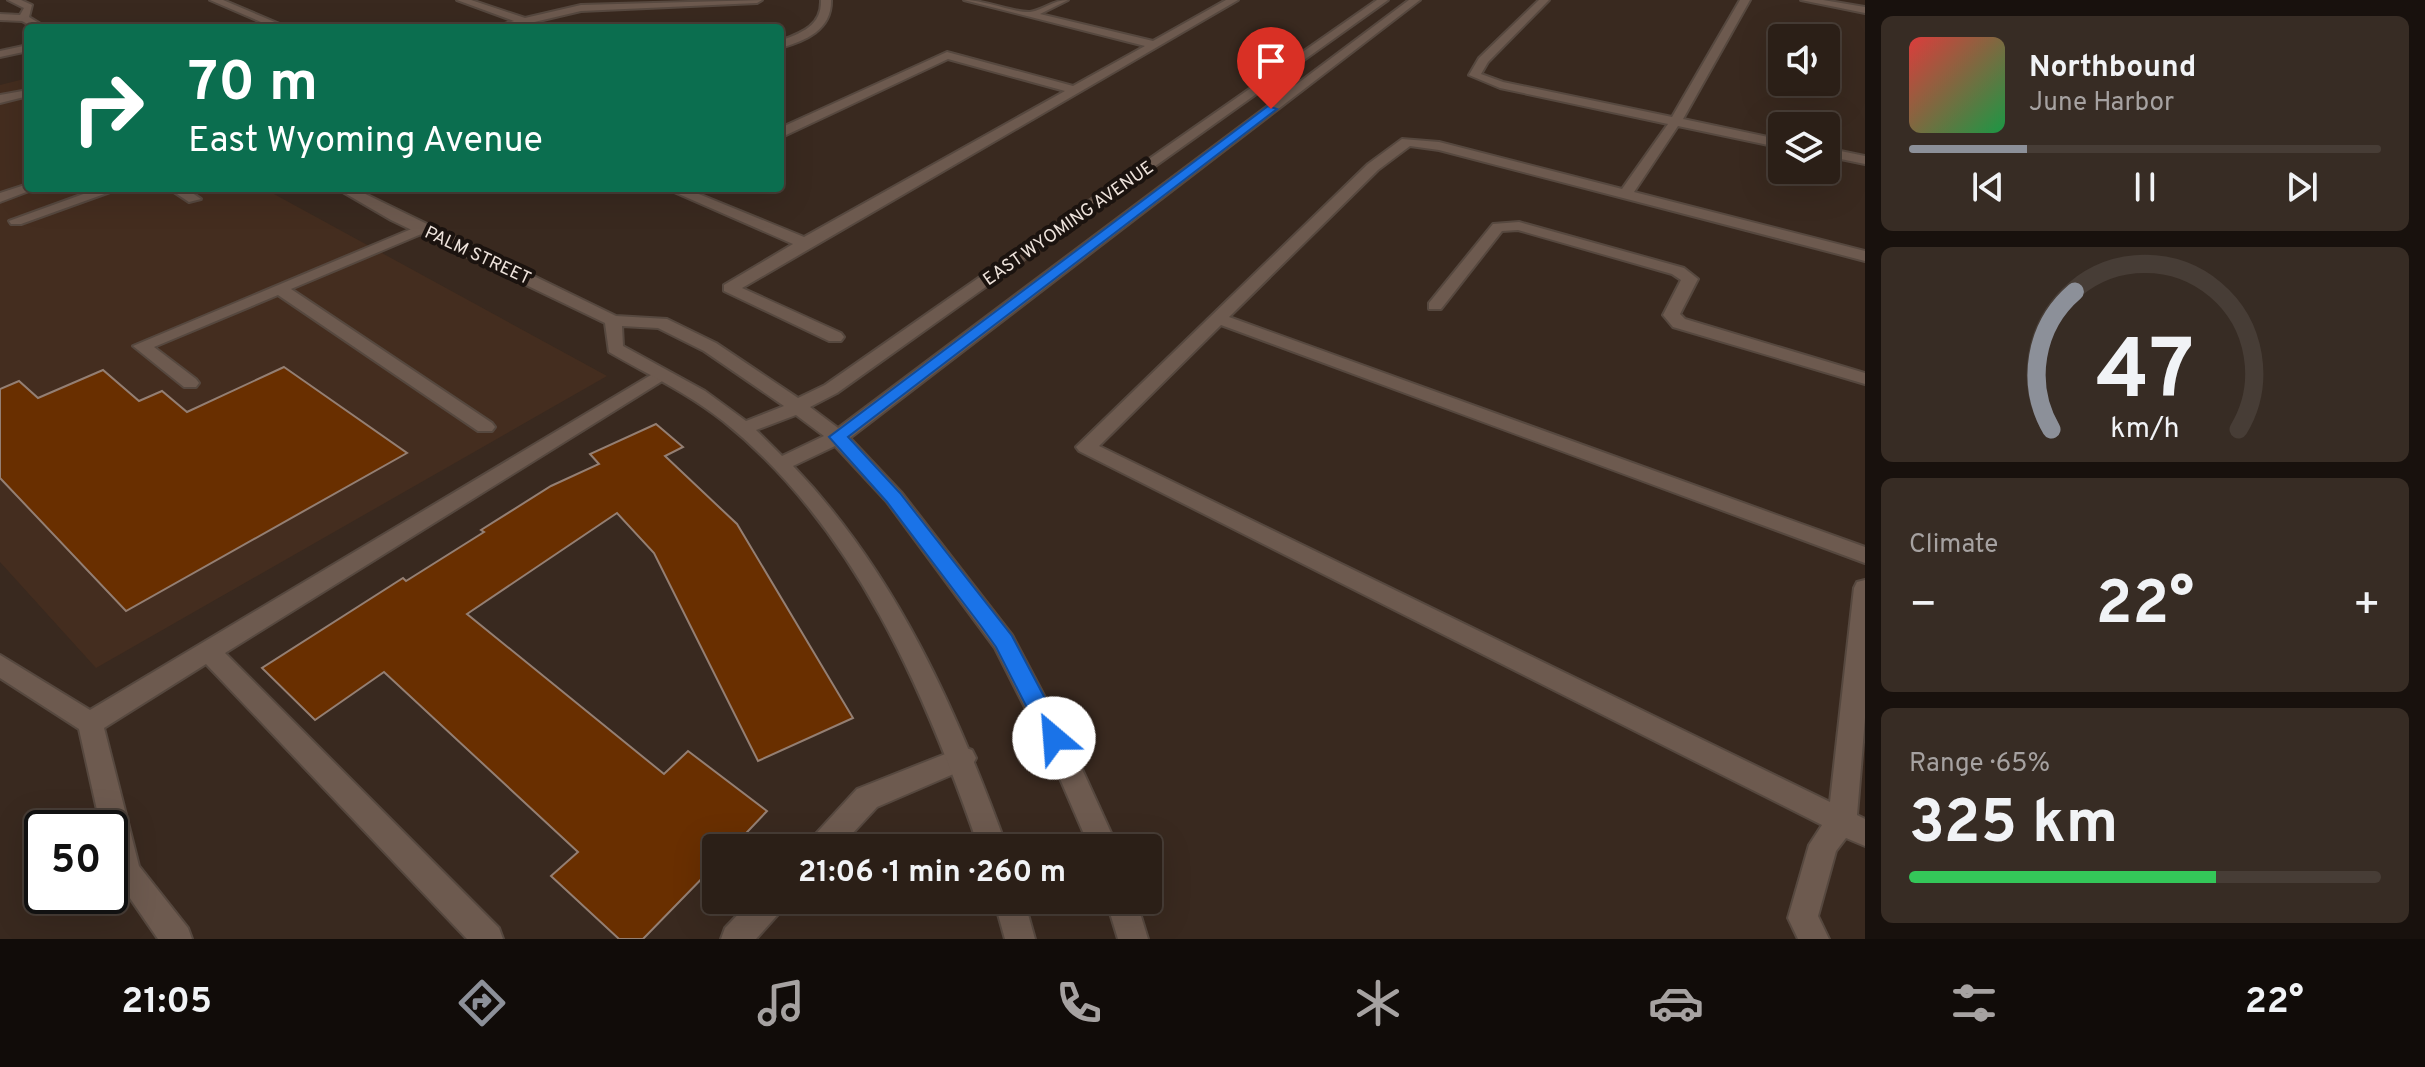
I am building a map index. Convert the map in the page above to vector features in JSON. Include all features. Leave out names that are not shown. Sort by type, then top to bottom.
[{"type":"street","points":[[13,0],[29,7],[24,18]]},
{"type":"street","points":[[215,0],[274,24]]},
{"type":"street","points":[[462,0],[521,20]]},
{"type":"street","points":[[508,24],[581,8],[757,0]]},
{"type":"street","points":[[784,43],[807,34],[822,23],[826,0]]},
{"type":"street","points":[[969,0],[1155,45]]},
{"type":"street","points":[[1031,15],[1063,0]]},
{"type":"street","points":[[835,337],[730,288],[1233,0]]},
{"type":"street","name":"EAST WYOMING AVENUE","points":[[742,428],[800,407],[831,389],[1383,0]]},
{"type":"street","name":"EAST WYOMING AVENUE","points":[[779,465],[838,437],[1415,0]]},
{"type":"street","points":[[1544,0],[1483,60],[1475,75],[1500,85],[1768,141]]},
{"type":"street","points":[[1626,194],[1675,122],[1745,0]]},
{"type":"street","points":[[1806,0],[1865,10]]},
{"type":"street","points":[[0,17],[24,18],[35,24]]},
{"type":"street","points":[[0,54],[24,49]]},
{"type":"street","points":[[784,131],[947,55],[1075,90]]},
{"type":"street","points":[[0,99],[24,94]]},
{"type":"street","points":[[1854,828],[1086,447],[1373,167],[1407,142],[1439,146],[1865,256]]},
{"type":"street","points":[[1840,155],[1865,160]]},
{"type":"street","points":[[0,198],[24,190]]},
{"type":"street","points":[[16,221],[102,192]]},
{"type":"street","points":[[182,192],[194,199]]},
{"type":"street","name":"PALM STREET","points":[[351,192],[613,321],[661,323],[710,347],[800,407],[838,437],[894,497],[1004,642],[1067,764],[1098,834]]},
{"type":"street","points":[[682,192],[805,243]]},
{"type":"street","points":[[1435,306],[1498,227],[1519,226],[1678,271],[1690,279],[1671,315],[1679,323],[1865,379]]},
{"type":"street","points":[[190,383],[142,346],[421,229]]},
{"type":"street","points":[[279,288],[485,427]]},
{"type":"street","points":[[1220,319],[1865,555]]},
{"type":"street","points":[[613,321],[615,348],[708,402],[742,428],[779,465],[860,561],[931,688],[963,758],[988,834]]},
{"type":"street","points":[[90,723],[661,374]]},
{"type":"street","points":[[1854,828],[1865,588]]},
{"type":"street","points":[[208,651],[488,939]]},
{"type":"street","points":[[0,665],[90,723],[126,872],[177,939]]},
{"type":"street","points":[[834,834],[867,798],[963,758]]},
{"type":"street","points":[[1814,939],[1803,918],[1823,845],[1854,828]]},
{"type":"street","points":[[736,939],[759,914]]},
{"type":"street","points":[[1013,914],[1020,939]]},
{"type":"street","points":[[1125,914],[1133,939]]},
{"type":"shaded area","points":[[24,79],[24,192],[270,192],[607,376],[96,668],[0,562],[0,85]]},
{"type":"building","points":[[284,367],[407,453],[126,611],[0,478],[0,389],[19,381],[38,398],[103,370],[139,401],[162,391],[187,412]]},
{"type":"building","points":[[656,424],[683,447],[665,456],[737,524],[853,718],[758,761],[654,553],[617,513],[467,614],[664,774],[688,751],[767,811],[745,834],[702,834],[702,878],[643,939],[619,939],[551,876],[578,852],[384,672],[315,720],[262,668],[403,578],[406,581],[484,532],[481,530],[551,486],[599,464],[590,454]]},
{"type":"route","points":[[1054,738],[1028,685],[989,620],[894,497],[838,437],[1271,109]]}]
